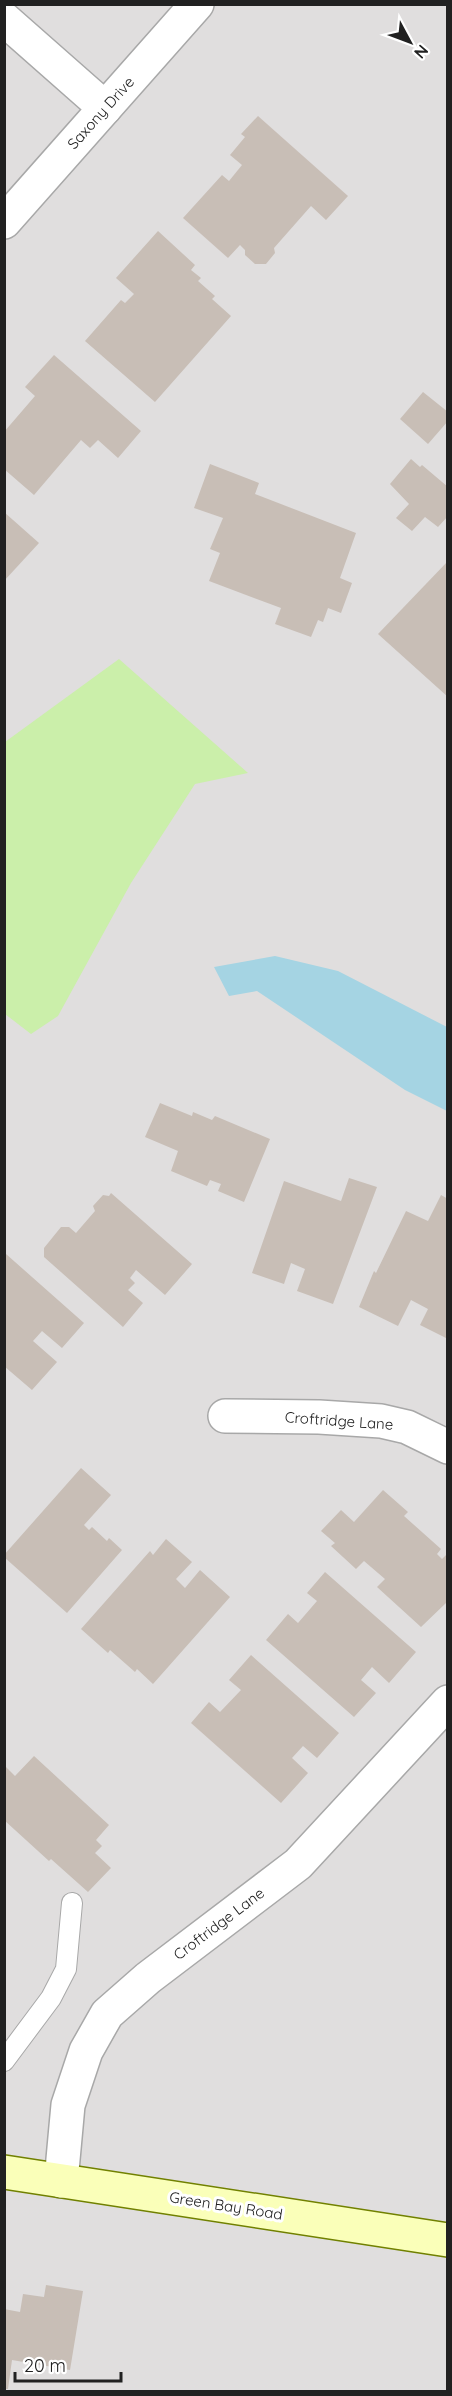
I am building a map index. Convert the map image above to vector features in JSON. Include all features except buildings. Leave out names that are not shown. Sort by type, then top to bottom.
[{"type":"main road","name":"Green Bay Road","points":[[4,2172],[447,2240]]},
{"type":"street","name":"Saxony Drive","points":[[4,222],[197,4]]},
{"type":"street","points":[[4,19],[105,108]]},
{"type":"street","name":"Croftridge Lane","points":[[225,1416],[381,1420],[407,1427],[447,1447]]},
{"type":"street","name":"Croftridge Lane","points":[[62,2181],[68,2105],[86,2050],[107,2014],[148,1978],[298,1864],[447,1702]]},
{"type":"lane","points":[[4,2061],[51,1998],[66,1969],[72,1903]]},
{"type":"shaded area","points":[[5,5],[447,5],[447,2391],[5,2391]]},
{"type":"green space","points":[[119,659],[248,773],[195,784],[131,883],[58,1016],[31,1034],[5,1014],[5,742]]},
{"type":"water","points":[[275,956],[338,971],[447,1027],[447,1111],[405,1090],[257,991],[229,996],[214,967]]}]
